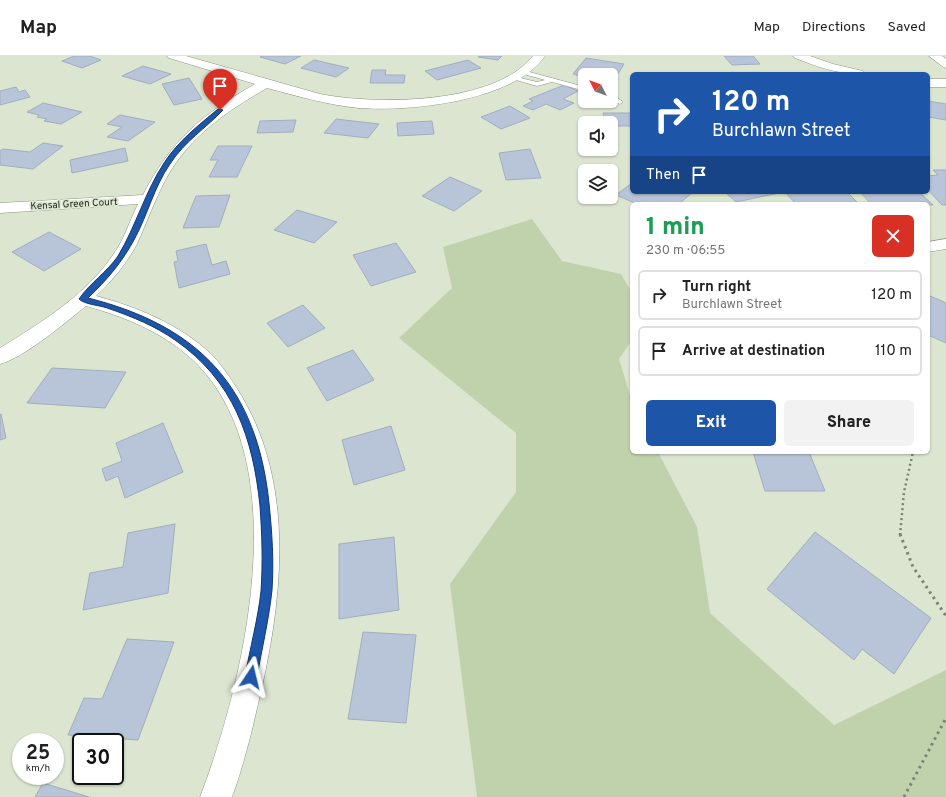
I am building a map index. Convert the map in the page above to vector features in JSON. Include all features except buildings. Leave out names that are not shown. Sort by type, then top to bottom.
[{"type":"street","points":[[173,56],[266,83],[332,100],[371,104],[396,104],[453,97],[476,92],[517,75],[539,56]]},
{"type":"street","points":[[799,56],[829,67],[850,72]]},
{"type":"street","points":[[935,56],[946,64]]},
{"type":"street","points":[[0,357],[39,332],[83,299],[104,278],[120,258],[132,237],[147,199],[167,163],[186,139],[220,110],[266,83]]},
{"type":"street","points":[[930,83],[946,83]]},
{"type":"street","name":"Kensal Green Court","points":[[0,208],[147,199]]},
{"type":"street","points":[[930,247],[946,244]]},
{"type":"street","points":[[83,299],[110,306],[145,319],[192,348],[217,373],[238,404],[254,442],[262,478],[268,540],[266,591],[251,677],[216,797]]},
{"type":"lane","points":[[517,75],[537,84],[551,80]]},
{"type":"lane","points":[[517,75],[551,80],[578,87]]},
{"type":"path","points":[[913,454],[904,492],[900,535],[913,567],[946,616]]},
{"type":"path","points":[[904,797],[946,718]]},
{"type":"green space","points":[[532,219],[562,261],[621,274],[630,290],[630,343],[619,359],[630,395],[630,454],[659,454],[697,527],[710,613],[834,725],[946,670],[946,797],[477,797],[450,584],[516,492],[516,433],[399,338],[452,288],[443,247]]},
{"type":"route","points":[[220,110],[190,135],[167,163],[147,199],[132,237],[120,258],[104,278],[83,299],[110,306],[145,319],[176,337],[192,348],[217,373],[238,404],[254,442],[262,478],[268,540],[266,591],[251,677]]}]
